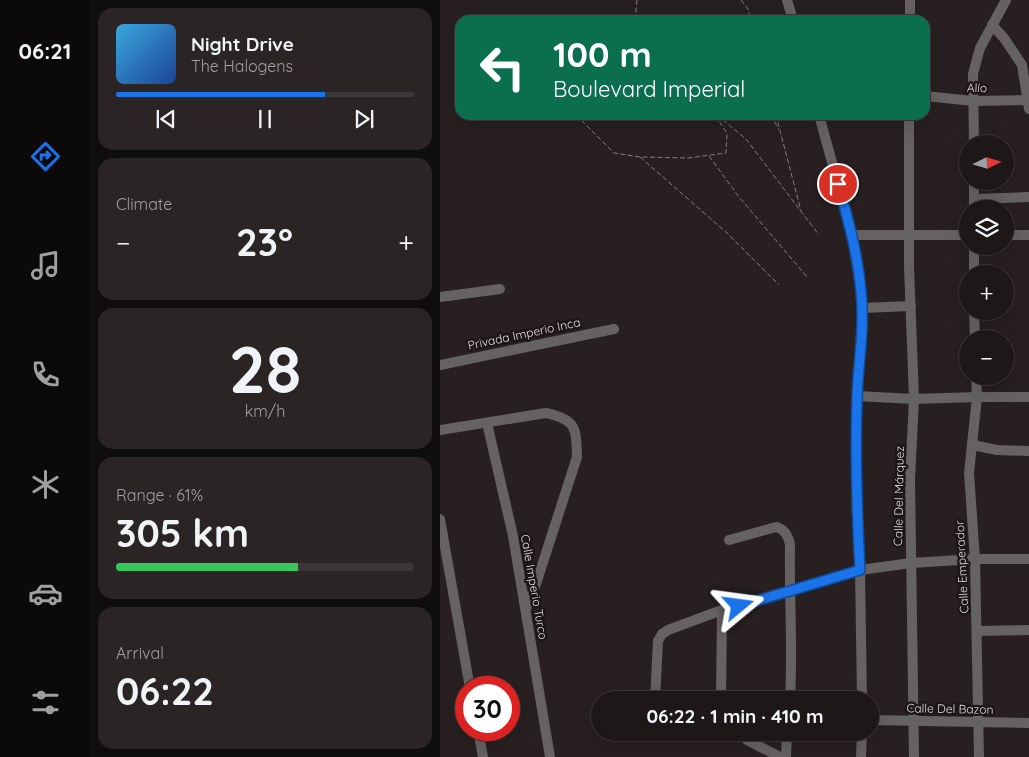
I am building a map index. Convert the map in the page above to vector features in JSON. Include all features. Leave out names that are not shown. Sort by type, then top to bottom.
[{"type":"street","points":[[788,0],[792,15]]},
{"type":"street","points":[[910,0],[910,15]]},
{"type":"street","points":[[974,135],[973,74],[980,48],[1003,1]]},
{"type":"street","points":[[992,25],[1025,65],[1028,105]]},
{"type":"street","name":"Alío","points":[[930,97],[1028,105]]},
{"type":"street","points":[[820,120],[852,235],[861,292],[863,319],[857,396],[856,498],[860,570],[862,691]]},
{"type":"street","name":"Calle Del Márquez","points":[[909,120],[909,235],[914,399],[910,479],[915,720],[914,757]]},
{"type":"street","points":[[1005,200],[1029,197]]},
{"type":"street","points":[[852,235],[959,235]]},
{"type":"street","points":[[1014,235],[1029,235]]},
{"type":"street","points":[[440,297],[500,289]]},
{"type":"street","points":[[862,308],[911,306]]},
{"type":"street","name":"Privada Imperio Inca","points":[[440,365],[614,329]]},
{"type":"street","name":"Calle Emperador","points":[[976,385],[977,397],[969,472],[975,559],[979,757]]},
{"type":"street","points":[[857,396],[914,399],[1029,397]]},
{"type":"street","points":[[440,430],[546,413],[559,416],[571,422],[576,438],[577,457],[536,584],[526,609]]},
{"type":"street","name":"Calle Imperio Turco","points":[[487,423],[513,536],[550,757]]},
{"type":"street","points":[[972,445],[997,450],[1029,451]]},
{"type":"street","points":[[440,519],[468,676]]},
{"type":"street","points":[[729,540],[776,527],[784,531],[790,544],[790,691]]},
{"type":"street","points":[[655,691],[658,641],[662,634],[722,610],[860,570],[911,563],[975,559],[1029,559]]},
{"type":"street","points":[[722,610],[722,691]]},
{"type":"street","points":[[977,631],[1029,630]]},
{"type":"street","name":"Calle Del Bazon","points":[[879,720],[1029,723]]},
{"type":"street","points":[[480,741],[483,757]]},
{"type":"street","points":[[749,741],[780,757]]},
{"type":"street","points":[[786,757],[787,741]]},
{"type":"street","points":[[861,757],[862,741]]},
{"type":"path","points":[[636,15],[637,0]]},
{"type":"path","points":[[741,0],[748,9],[750,15]]},
{"type":"path","points":[[581,120],[614,153],[640,157],[688,158],[726,153],[727,133],[719,120]]},
{"type":"path","points":[[722,120],[746,139],[819,235]]},
{"type":"path","points":[[774,120],[781,133]]},
{"type":"path","points":[[777,120],[802,212]]},
{"type":"path","points":[[709,155],[739,197],[808,278]]},
{"type":"path","points":[[640,157],[727,233],[779,285]]},
{"type":"route","points":[[739,606],[860,570],[856,498],[857,396],[863,319],[855,250],[838,184]]}]
